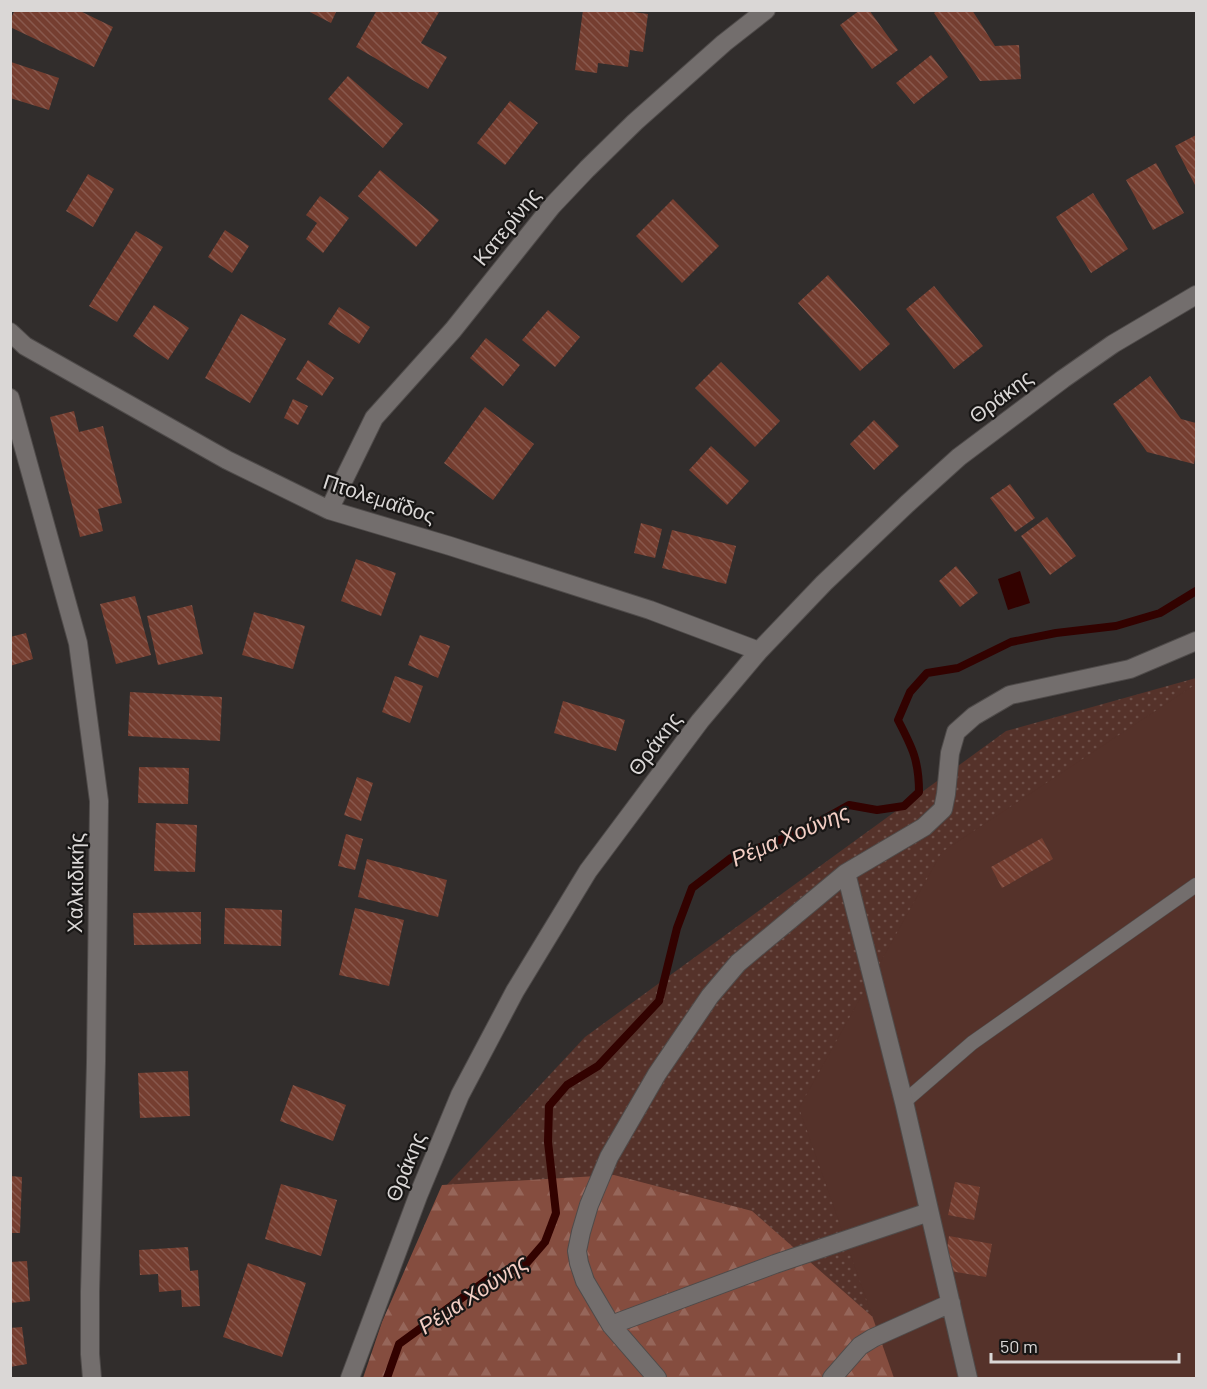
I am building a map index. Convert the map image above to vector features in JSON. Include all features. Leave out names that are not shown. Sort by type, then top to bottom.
[{"type":"street","name":"Κατερίνης","points":[[329,510],[374,417],[453,330],[552,206],[635,122],[724,43],[766,10]]},
{"type":"street","name":"Θράκης","points":[[350,1378],[418,1196],[460,1095],[515,991],[588,871],[700,721],[759,651],[831,576],[959,457],[1062,379],[1105,350],[1197,295]]},
{"type":"street","name":"Πτολεμαΐδος","points":[[10,332],[25,346],[227,460],[329,510],[461,549],[650,610],[759,651]]},
{"type":"street","name":"Χαλκιδικής","points":[[10,398],[78,643],[99,801],[90,1292],[92,1378]]},
{"type":"street","points":[[657,1378],[612,1325],[585,1281],[577,1251],[589,1204],[609,1157],[657,1074],[710,996],[738,963],[846,873],[924,827],[943,809],[950,753],[956,732],[974,716],[1010,695],[1130,669],[1197,641]]},
{"type":"street","points":[[846,873],[904,1102],[969,1378]]},
{"type":"street","points":[[612,1325],[775,1264],[929,1212]]},
{"type":"street","points":[[832,1378],[860,1346],[951,1303]]},
{"type":"lane","points":[[904,1102],[972,1043],[1197,885]]},
{"type":"shaded area","points":[[1020,571],[1030,603],[1008,610],[998,579]]},
{"type":"shaded area","points":[[1196,678],[1196,1378],[370,1378],[443,1189],[585,1037],[1006,731]]},
{"type":"shaded area","points":[[1196,684],[1196,1378],[894,1378],[799,1108],[942,852]]},
{"type":"green space","points":[[614,1175],[752,1211],[933,1370],[950,1378],[363,1378],[382,1322],[442,1185]]},
{"type":"building","points":[[15,10],[78,10],[113,27],[94,67],[10,27],[10,20]]},
{"type":"building","points":[[306,10],[337,10],[331,23]]},
{"type":"building","points":[[377,10],[439,12],[421,43],[447,57],[428,89],[356,47]]},
{"type":"building","points":[[583,10],[618,10],[648,14],[643,52],[630,50],[628,67],[598,63],[597,73],[575,70]]},
{"type":"building","points":[[860,10],[869,10],[898,50],[872,69],[840,25]]},
{"type":"building","points":[[938,10],[972,10],[995,46],[1019,45],[1021,79],[980,81],[934,13]]},
{"type":"building","points":[[931,55],[948,77],[914,104],[896,83]]},
{"type":"building","points":[[11,62],[59,78],[49,110],[10,98]]},
{"type":"building","points":[[348,76],[403,124],[383,148],[328,99]]},
{"type":"building","points":[[510,101],[538,123],[505,165],[477,143]]},
{"type":"building","points":[[1196,135],[1196,187],[1175,146]]},
{"type":"building","points":[[1156,163],[1184,213],[1153,230],[1126,180]]},
{"type":"building","points":[[380,170],[439,220],[416,247],[358,196]]},
{"type":"building","points":[[88,174],[114,189],[93,227],[66,211]]},
{"type":"building","points":[[1093,193],[1128,249],[1091,273],[1056,217]]},
{"type":"building","points":[[320,196],[349,218],[323,253],[306,239],[317,223],[306,215]]},
{"type":"building","points":[[673,199],[719,246],[682,283],[636,236]]},
{"type":"building","points":[[225,230],[249,246],[232,273],[208,257]]},
{"type":"building","points":[[136,231],[163,247],[117,322],[89,306]]},
{"type":"building","points":[[828,275],[890,344],[860,371],[798,303]]},
{"type":"building","points":[[934,286],[983,346],[954,369],[906,309]]},
{"type":"building","points":[[154,305],[189,328],[168,360],[133,336]]},
{"type":"building","points":[[339,307],[370,327],[359,344],[328,324]]},
{"type":"building","points":[[548,310],[580,337],[555,367],[522,340]]},
{"type":"building","points":[[241,314],[286,339],[250,403],[205,378]]},
{"type":"building","points":[[486,338],[520,365],[503,386],[470,358]]},
{"type":"building","points":[[308,360],[334,378],[322,396],[296,379]]},
{"type":"building","points":[[721,362],[780,421],[755,447],[695,388]]},
{"type":"building","points":[[1150,376],[1181,419],[1196,423],[1194,464],[1147,452],[1113,404]]},
{"type":"building","points":[[293,399],[308,406],[298,425],[284,418]]},
{"type":"building","points":[[485,407],[534,444],[493,500],[444,463]]},
{"type":"building","points":[[74,411],[79,432],[103,426],[122,503],[98,509],[103,531],[80,537],[50,417]]},
{"type":"building","points":[[874,420],[899,446],[874,470],[850,444]]},
{"type":"building","points":[[711,446],[749,481],[727,505],[689,470]]},
{"type":"building","points":[[1010,484],[1035,518],[1015,532],[990,498]]},
{"type":"building","points":[[1047,517],[1076,556],[1050,575],[1021,536]]},
{"type":"building","points":[[641,523],[662,529],[655,558],[634,553]]},
{"type":"building","points":[[672,530],[736,546],[726,584],[662,568]]},
{"type":"building","points":[[356,559],[396,573],[381,616],[341,601]]},
{"type":"building","points":[[956,566],[978,593],[960,607],[939,581]]},
{"type":"building","points":[[135,596],[151,655],[116,664],[100,604]]},
{"type":"building","points":[[192,605],[203,654],[158,665],[147,616]]},
{"type":"building","points":[[254,612],[305,626],[293,669],[242,655]]},
{"type":"building","points":[[26,633],[33,659],[10,666],[10,637]]},
{"type":"building","points":[[420,635],[450,646],[438,678],[408,665]]},
{"type":"building","points":[[395,676],[423,686],[410,723],[382,712]]},
{"type":"building","points":[[130,692],[222,697],[220,741],[128,736]]},
{"type":"building","points":[[563,701],[625,720],[616,751],[554,733]]},
{"type":"building","points":[[139,767],[189,768],[188,804],[138,803]]},
{"type":"building","points":[[357,777],[373,783],[361,821],[344,815]]},
{"type":"building","points":[[156,823],[197,825],[195,872],[154,871]]},
{"type":"building","points":[[346,834],[363,839],[355,870],[338,866]]},
{"type":"building","points":[[1042,838],[1053,859],[1002,888],[991,867]]},
{"type":"building","points":[[367,859],[447,880],[438,917],[358,897]]},
{"type":"building","points":[[225,908],[282,910],[281,946],[224,944]]},
{"type":"building","points":[[355,908],[404,920],[389,986],[339,975]]},
{"type":"building","points":[[201,912],[201,944],[134,945],[133,913]]},
{"type":"building","points":[[188,1071],[190,1116],[140,1118],[138,1073]]},
{"type":"building","points":[[293,1085],[346,1105],[333,1141],[280,1121]]},
{"type":"building","points":[[10,1176],[22,1177],[20,1233],[10,1233]]},
{"type":"building","points":[[955,1182],[980,1187],[974,1220],[948,1215]]},
{"type":"building","points":[[281,1184],[337,1200],[321,1256],[265,1239]]},
{"type":"building","points":[[949,1236],[992,1244],[986,1277],[944,1270]]},
{"type":"building","points":[[188,1247],[190,1271],[198,1270],[200,1306],[182,1307],[181,1290],[159,1292],[158,1274],[140,1275],[139,1250]]},
{"type":"building","points":[[27,1261],[30,1301],[10,1303],[10,1262]]},
{"type":"building","points":[[248,1263],[306,1283],[282,1357],[223,1337]]},
{"type":"building","points":[[22,1327],[27,1364],[10,1367],[10,1328]]},
{"type":"waterway","name":"Ρέμα Χούνης","points":[[387,1378],[399,1344],[488,1279],[526,1264],[545,1242],[556,1213],[548,1142],[549,1106],[567,1085],[598,1066],[659,1001],[677,928],[692,888],[731,858],[801,832],[849,805],[877,810],[904,806],[919,792],[919,781],[914,754],[898,720],[910,692],[927,673],[958,668],[1011,642],[1056,633],[1116,626],[1160,613],[1196,591]]}]
